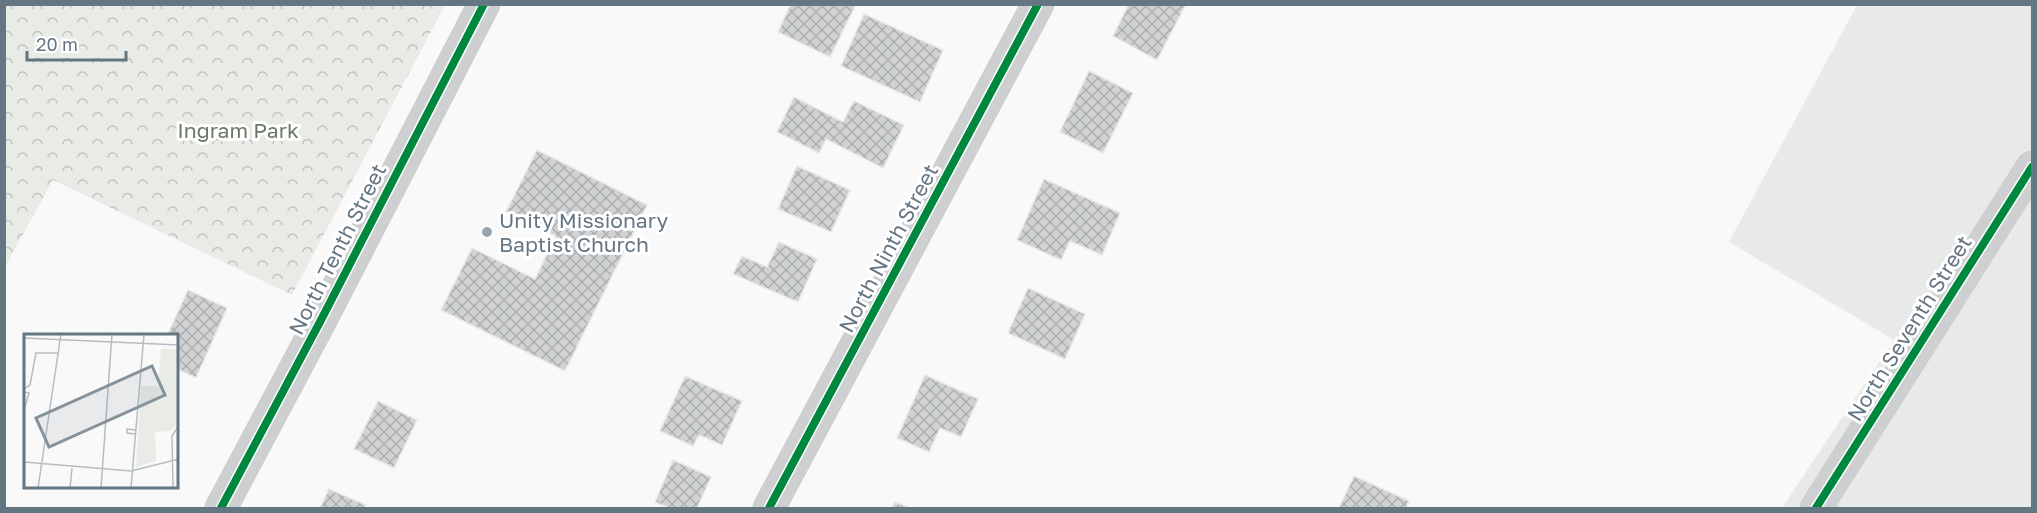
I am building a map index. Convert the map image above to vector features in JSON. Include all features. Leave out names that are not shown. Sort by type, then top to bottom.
[{"type":"street","name":"North Tenth Street","points":[[221,508],[484,4]]},
{"type":"street","name":"North Ninth Street","points":[[770,508],[1038,4]]},
{"type":"street","name":"North Seventh Street","points":[[1816,508],[2032,167]]},
{"type":"shaded area","points":[[1857,5],[2032,5],[2032,508],[1782,508],[1894,340],[1729,242]]},
{"type":"green space","name":"Ingram Park","points":[[5,4],[445,5],[292,295],[53,180],[5,267]]},
{"type":"building","points":[[791,4],[856,4],[830,57],[778,32]]},
{"type":"building","points":[[1129,4],[1186,4],[1157,60],[1113,36]]},
{"type":"building","points":[[864,14],[943,50],[920,102],[841,66]]},
{"type":"building","points":[[1089,71],[1133,93],[1103,153],[1060,132]]},
{"type":"building","points":[[794,97],[843,122],[854,101],[904,125],[883,168],[826,139],[819,153],[777,132]]},
{"type":"building","points":[[537,150],[647,205],[565,371],[441,310],[472,248],[535,279],[556,236],[506,212]]},
{"type":"building","points":[[797,166],[850,190],[831,232],[778,209]]},
{"type":"building","points":[[1044,179],[1120,213],[1102,255],[1070,241],[1061,260],[1017,240]]},
{"type":"building","points":[[779,242],[817,259],[798,302],[733,274],[742,256],[767,267]]},
{"type":"building","points":[[1028,288],[1085,314],[1065,359],[1008,333]]},
{"type":"building","points":[[188,290],[227,308],[196,378],[178,369],[178,334],[168,334]]},
{"type":"building","points":[[925,375],[978,399],[961,437],[940,428],[929,452],[897,438]]},
{"type":"building","points":[[685,376],[742,401],[722,445],[699,435],[693,446],[660,431]]},
{"type":"building","points":[[378,401],[417,420],[394,468],[354,449]]},
{"type":"building","points":[[673,460],[711,477],[697,508],[669,508],[655,502]]},
{"type":"building","points":[[1354,476],[1409,501],[1406,508],[1339,508]]},
{"type":"building","points":[[329,489],[366,505],[364,508],[320,508]]},
{"type":"building","points":[[895,502],[910,508],[892,508]]},
{"type":"cycle path","points":[[221,508],[484,4]]},
{"type":"cycle path","points":[[769,508],[1038,4]]},
{"type":"cycle path","points":[[1816,508],[2032,167]]},
{"type":"place","name":"Unity Missionary Baptist Church","points":[[487,232]]}]
